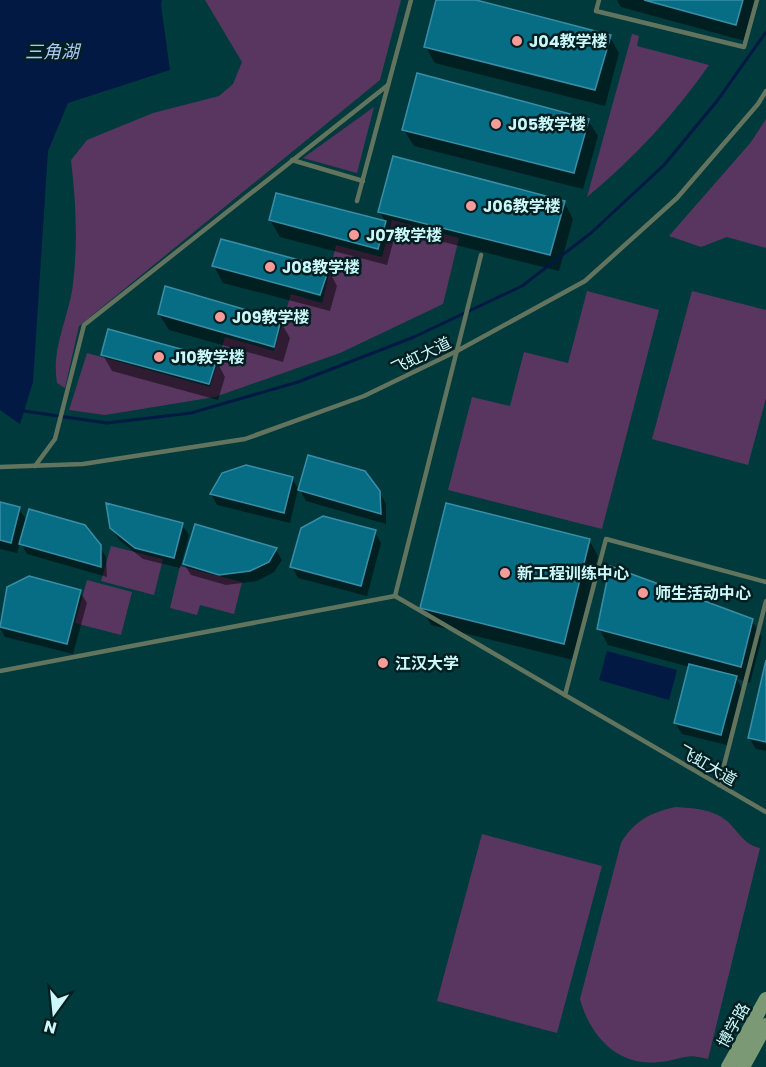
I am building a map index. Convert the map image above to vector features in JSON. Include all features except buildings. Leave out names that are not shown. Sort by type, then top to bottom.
[{"type":"main road","name":"博学路","points":[[728,1067],[766,999]]},
{"type":"main road","name":"博学路","points":[[742,1067],[766,1025]]},
{"type":"lane","points":[[357,201],[411,0]]},
{"type":"lane","points":[[599,0],[596,11],[744,47],[757,0]]},
{"type":"lane","points":[[36,466],[55,439],[84,325],[388,85]]},
{"type":"lane","name":"飞虹大道","points":[[0,467],[83,464],[245,439],[364,396],[457,351],[585,282],[677,198],[758,104],[766,91]]},
{"type":"lane","points":[[292,160],[363,181]]},
{"type":"lane","points":[[0,671],[394,596],[481,255]]},
{"type":"lane","points":[[565,696],[606,539],[766,582]]},
{"type":"lane","name":"飞虹大道","points":[[394,596],[766,812]]},
{"type":"lane","points":[[719,785],[766,601]]},
{"type":"shaded area","points":[[205,0],[401,0],[380,80],[79,326],[65,388],[57,383],[56,357],[71,296],[75,268],[76,222],[71,160],[87,140],[153,113],[219,96],[233,84],[242,62]]},
{"type":"shaded area","points":[[632,34],[639,36],[637,46],[709,65],[653,135],[587,197]]},
{"type":"shaded area","points":[[374,107],[357,173],[303,158]]},
{"type":"shaded area","points":[[766,119],[766,248],[727,237],[701,247],[669,236],[751,142]]},
{"type":"shaded area","points":[[392,220],[459,238],[443,304],[340,353],[215,397],[105,415],[69,410],[87,353],[210,387],[225,337],[274,351],[291,294],[322,303],[336,245],[382,257]]},
{"type":"shaded area","points":[[587,291],[659,310],[602,529],[448,490],[472,397],[510,406],[524,352],[568,363]]},
{"type":"shaded area","points":[[692,291],[766,310],[766,398],[748,465],[652,439]]},
{"type":"shaded area","points":[[111,546],[163,559],[154,595],[101,581]]},
{"type":"shaded area","points":[[180,566],[242,582],[234,614],[200,605],[197,615],[170,608]]},
{"type":"shaded area","points":[[87,580],[132,592],[121,635],[75,623]]},
{"type":"shaded area","points":[[676,807],[716,814],[727,821],[745,841],[760,848],[708,1059],[688,1056],[667,1061],[644,1062],[619,1054],[608,1046],[591,1025],[580,999],[621,843],[626,835],[644,819]]},
{"type":"shaded area","points":[[482,834],[602,866],[557,1033],[437,1001]]},
{"type":"water","name":"三角湖","points":[[0,0],[162,0],[170,70],[68,103],[48,151],[33,382],[20,424],[0,410]]},
{"type":"water","points":[[607,651],[677,670],[669,700],[599,680]]},
{"type":"waterway","points":[[24,411],[107,423],[191,413],[298,382],[414,337],[522,286],[591,233],[664,165],[717,101],[766,32]]},
{"type":"place","name":"J04教学楼","points":[[517,41]]},
{"type":"place","name":"J05教学楼","points":[[496,124]]},
{"type":"place","name":"J06教学楼","points":[[471,206]]},
{"type":"place","name":"J07教学楼","points":[[354,235]]},
{"type":"place","name":"J08教学楼","points":[[270,267]]},
{"type":"place","name":"J09教学楼","points":[[220,317]]},
{"type":"place","name":"J10教学楼","points":[[159,357]]},
{"type":"place","name":"新工程训练中心","points":[[505,573]]},
{"type":"place","name":"师生活动中心","points":[[643,593]]},
{"type":"place","name":"江汉大学","points":[[383,663]]}]
